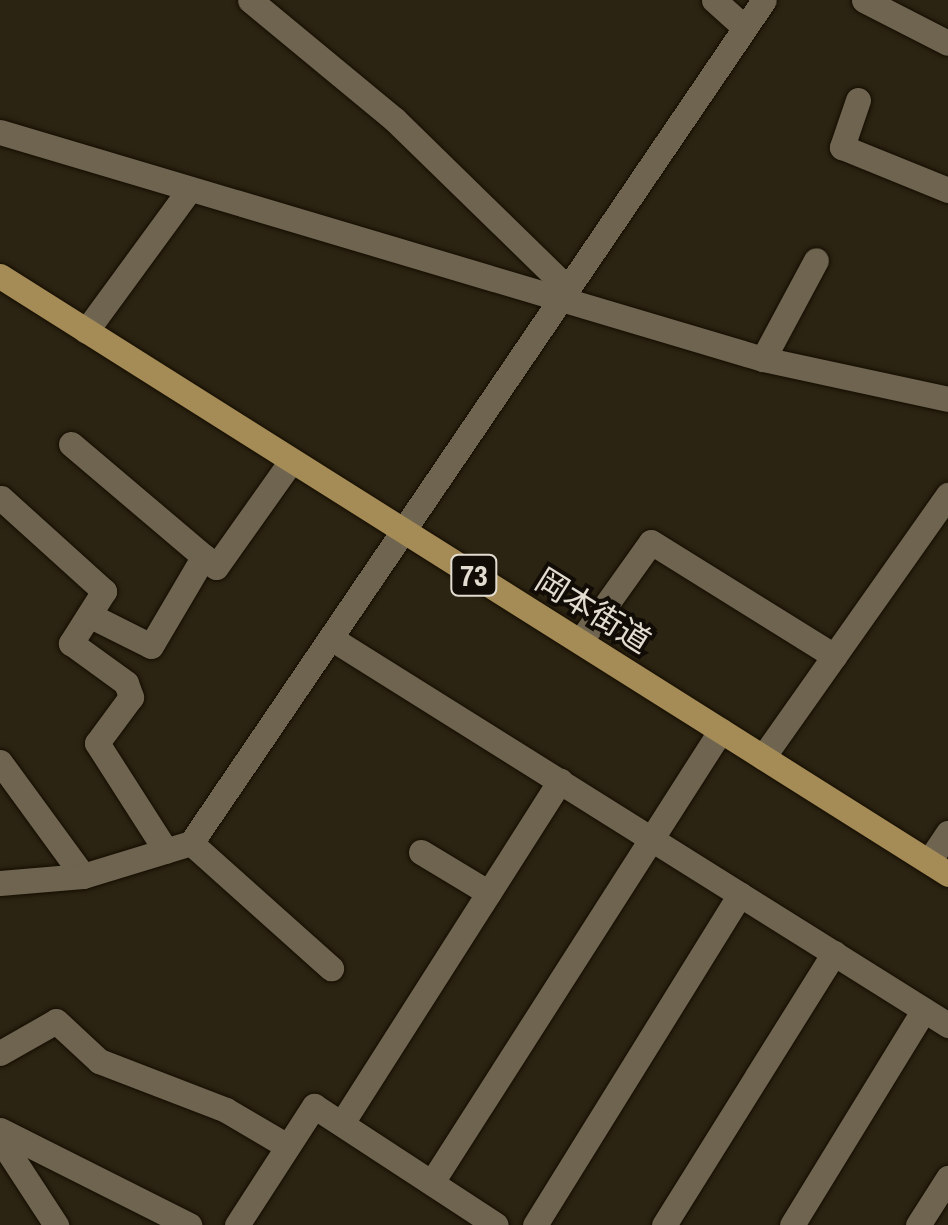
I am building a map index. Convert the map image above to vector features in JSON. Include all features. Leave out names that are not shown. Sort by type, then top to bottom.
[{"type":"main road","name":"岡本街道","points":[[0,276],[938,867]]},
{"type":"street","points":[[250,0],[394,119],[563,293]]},
{"type":"street","points":[[714,0],[744,27]]},
{"type":"street","points":[[0,883],[83,876],[179,847],[408,534],[563,293],[764,0]]},
{"type":"street","points":[[864,0],[948,43]]},
{"type":"street","points":[[858,100],[842,147],[948,190]]},
{"type":"street","points":[[0,132],[563,293],[764,359],[947,394]]},
{"type":"street","points":[[86,331],[190,189]]},
{"type":"street","points":[[764,359],[816,260]]},
{"type":"street","points":[[71,444],[216,566],[291,461]]},
{"type":"street","points":[[763,757],[948,495]]},
{"type":"street","points":[[1,498],[104,592],[71,643],[126,683],[131,697],[97,743],[179,847],[331,968]]},
{"type":"street","points":[[580,640],[651,542],[834,656]]},
{"type":"street","points":[[89,615],[151,646],[204,556]]},
{"type":"street","points":[[334,640],[948,1025]]},
{"type":"street","points":[[432,1182],[721,730]]},
{"type":"street","points":[[0,762],[83,876]]},
{"type":"street","points":[[342,1124],[560,782]]},
{"type":"street","points":[[938,867],[948,833]]},
{"type":"street","points":[[420,852],[489,893]]},
{"type":"street","points":[[536,1225],[740,894]]},
{"type":"street","points":[[664,1225],[834,953]]},
{"type":"street","points":[[792,1225],[924,1010]]},
{"type":"street","points":[[0,1053],[56,1022],[99,1061],[226,1110],[288,1146]]},
{"type":"street","points":[[237,1225],[314,1106],[496,1225]]},
{"type":"street","points":[[0,1130],[189,1225]]},
{"type":"street","points":[[0,1139],[56,1225]]},
{"type":"street","points":[[918,1225],[948,1178]]}]
